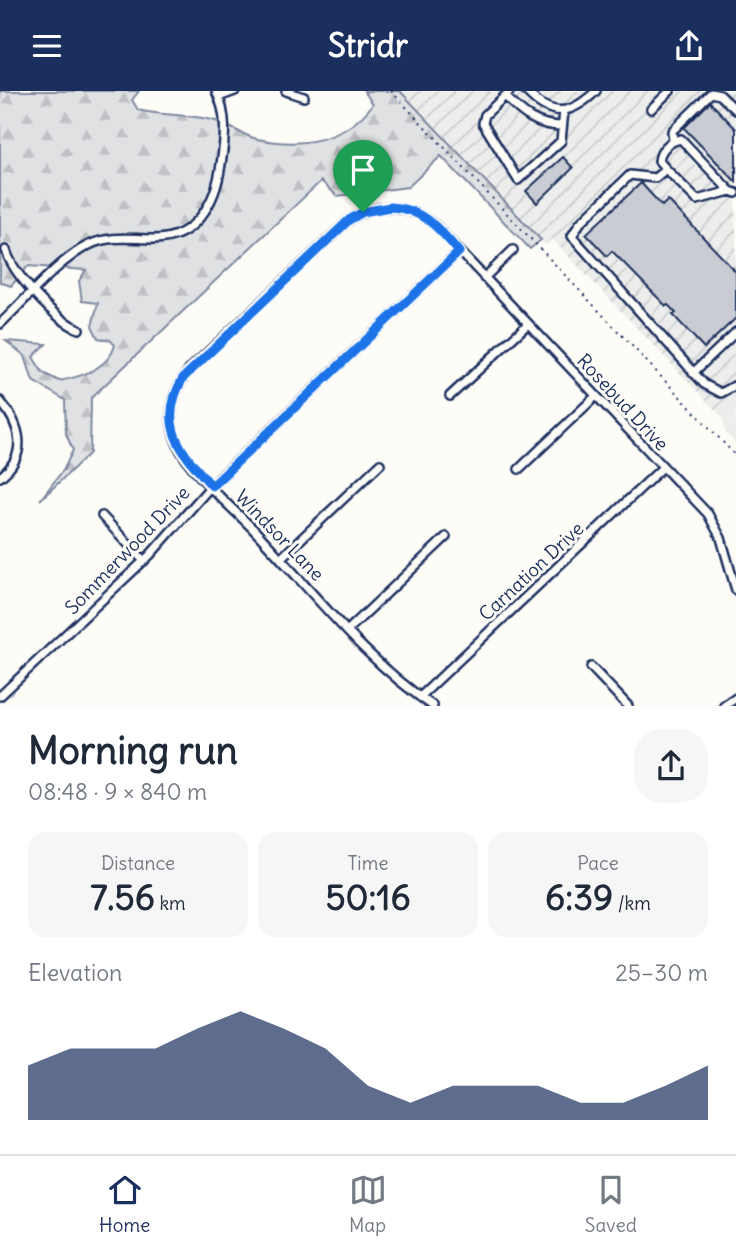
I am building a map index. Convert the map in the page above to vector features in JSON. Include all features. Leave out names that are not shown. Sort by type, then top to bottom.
[{"type":"street","points":[[0,324],[77,252],[95,242],[113,238],[171,237],[201,218],[215,195],[221,164],[225,127],[217,94],[234,91]]},
{"type":"street","points":[[286,91],[304,97]]},
{"type":"street","points":[[526,91],[543,107],[564,111],[580,106],[596,91]]},
{"type":"street","points":[[651,110],[670,91]]},
{"type":"street","points":[[562,126],[551,126],[529,118],[508,93],[485,115],[483,123],[518,180],[561,141],[564,111]]},
{"type":"street","points":[[673,140],[672,131],[711,93],[720,95],[736,110]]},
{"type":"street","points":[[681,139],[733,192],[697,199],[689,195],[659,161],[660,153],[673,140],[681,139]]},
{"type":"street","points":[[666,169],[655,178],[630,175],[580,223],[572,236],[693,373],[714,391],[729,391],[736,385]]},
{"type":"street","name":"Windsor Lane","points":[[433,706],[402,685],[212,486],[181,451],[171,420],[175,393],[190,369],[349,220],[363,212],[390,207],[409,210],[436,226],[459,252]]},
{"type":"street","points":[[6,250],[11,265],[35,292],[60,318],[79,328]]},
{"type":"street","points":[[484,278],[513,250]]},
{"type":"street","name":"Rosebud Drive","points":[[459,252],[714,521],[736,590]]},
{"type":"street","name":"Sommerwood Drive","points":[[0,696],[144,561],[212,486],[459,252]]},
{"type":"street","points":[[450,397],[528,324]]},
{"type":"street","points":[[693,373],[736,332]]},
{"type":"street","points":[[519,470],[596,396]]},
{"type":"street","points":[[0,401],[15,419],[19,435],[16,458],[0,477]]},
{"type":"street","points":[[281,558],[380,464]]},
{"type":"street","name":"Carnation Drive","points":[[420,697],[663,467]]},
{"type":"street","points":[[102,516],[144,561]]},
{"type":"street","points":[[348,630],[446,537]]},
{"type":"street","points":[[591,667],[628,706]]},
{"type":"street","points":[[724,706],[736,698]]},
{"type":"path","points":[[391,91],[736,456]]},
{"type":"shaded area","points":[[400,91],[736,91],[736,220],[733,219],[736,223],[736,404],[722,417],[552,239],[545,245]]},
{"type":"shaded area","points":[[736,404],[736,444],[725,432],[722,417]]},
{"type":"green space","points":[[0,91],[139,91],[132,100],[138,110],[203,118],[257,139],[290,143],[321,139],[349,127],[373,104],[364,91],[400,91],[541,240],[530,249],[441,156],[408,187],[337,196],[321,181],[91,398],[90,453],[40,500],[64,469],[73,450],[66,434],[65,400],[33,381],[25,356],[6,341],[46,344],[33,357],[43,373],[59,381],[93,370],[107,360],[115,345],[110,340],[98,338],[92,326],[98,303],[82,301],[79,281],[86,270],[28,266],[11,286],[0,282]]},
{"type":"building","points":[[710,102],[736,129],[736,182],[684,128]]},
{"type":"building","points":[[563,157],[573,168],[537,203],[526,191]]},
{"type":"building","points":[[641,183],[662,206],[668,200],[736,272],[736,318],[704,348],[673,315],[676,313],[668,305],[666,306],[612,251],[607,256],[586,234]]},
{"type":"route","points":[[390,207],[419,214],[436,226],[459,252],[212,486],[186,458],[177,443],[171,409],[178,385],[190,369],[349,220],[363,212],[390,207]]}]
